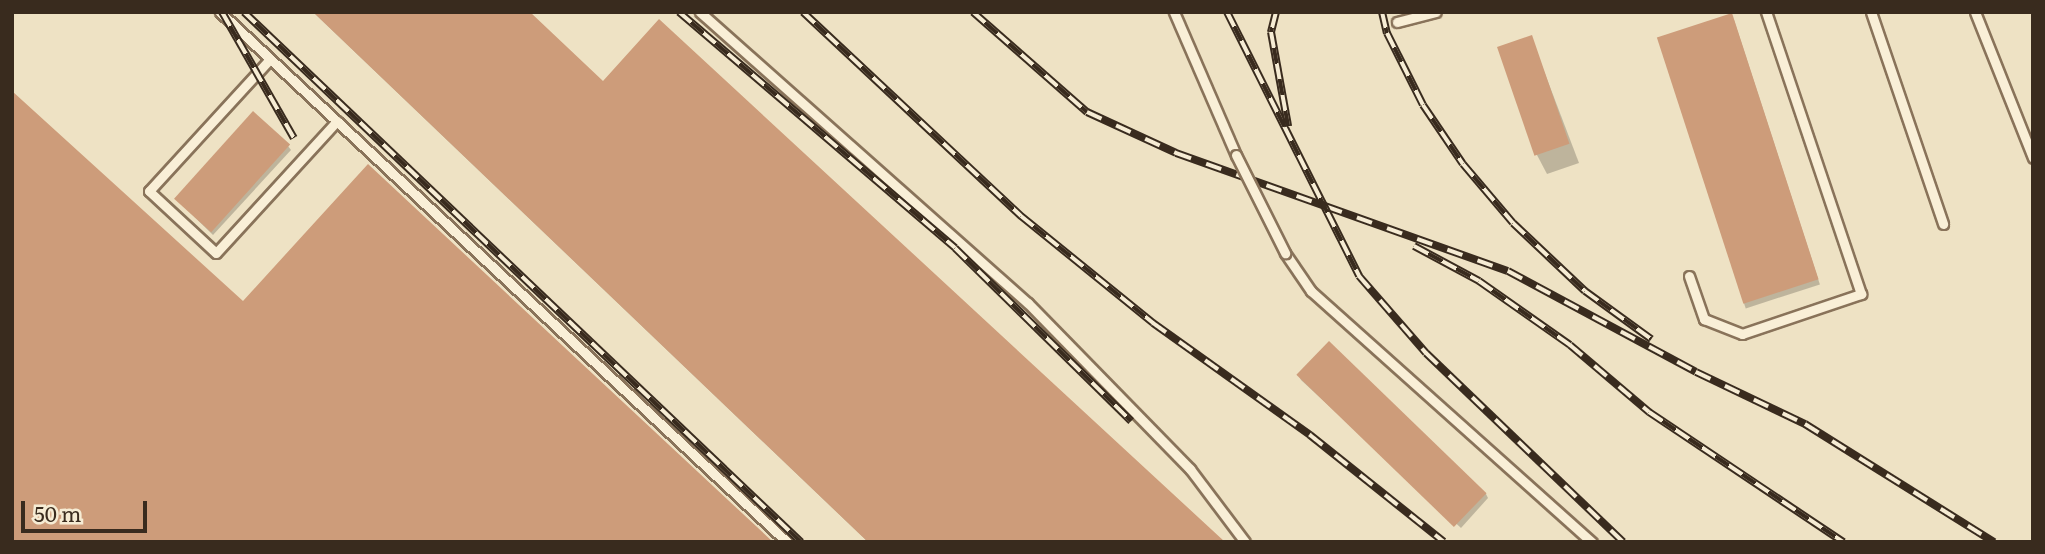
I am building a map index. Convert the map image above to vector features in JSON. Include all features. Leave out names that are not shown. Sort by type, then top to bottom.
[{"type":"lane","points":[[220,12],[786,542]]},
{"type":"lane","points":[[700,12],[1028,303],[1190,469],[1245,542]]},
{"type":"lane","points":[[1174,12],[1236,155],[1285,253],[1311,291],[1592,542]]},
{"type":"lane","points":[[1397,22],[1436,12]]},
{"type":"lane","points":[[1689,276],[1704,319],[1742,334],[1861,294],[1766,12]]},
{"type":"lane","points":[[1871,12],[1942,224]]},
{"type":"lane","points":[[1975,12],[2033,158]]},
{"type":"lane","points":[[270,59],[149,191],[158,200],[216,253],[337,121]]},
{"type":"building","points":[[313,12],[530,12],[603,81],[659,19],[1225,542],[868,542]]},
{"type":"building","points":[[1732,13],[1819,279],[1743,304],[1657,37]]},
{"type":"building","points":[[1532,35],[1569,144],[1534,156],[1497,47]]},
{"type":"building","points":[[12,91],[243,301],[368,164],[773,542],[12,542]]},
{"type":"building","points":[[253,111],[290,144],[211,232],[174,199]]},
{"type":"building","points":[[1329,341],[1487,493],[1454,527],[1296,375]]},
{"type":"railway","points":[[222,12],[294,138]]},
{"type":"railway","points":[[244,12],[801,542]]},
{"type":"railway","points":[[679,12],[955,248],[1131,421]]},
{"type":"railway","points":[[803,12],[1021,216],[1153,323],[1310,435],[1444,542]]},
{"type":"railway","points":[[973,12],[1087,112],[1176,153],[1508,271],[1696,372],[1805,424],[1994,542]]},
{"type":"railway","points":[[1227,12],[1359,276],[1426,353],[1623,542]]},
{"type":"railway","points":[[1276,12],[1271,32],[1288,126]]},
{"type":"railway","points":[[1382,12],[1387,33],[1423,105],[1463,164],[1513,223],[1585,291],[1651,339]]},
{"type":"railway","points":[[1414,246],[1479,281],[1570,345],[1649,412],[1843,542]]}]
